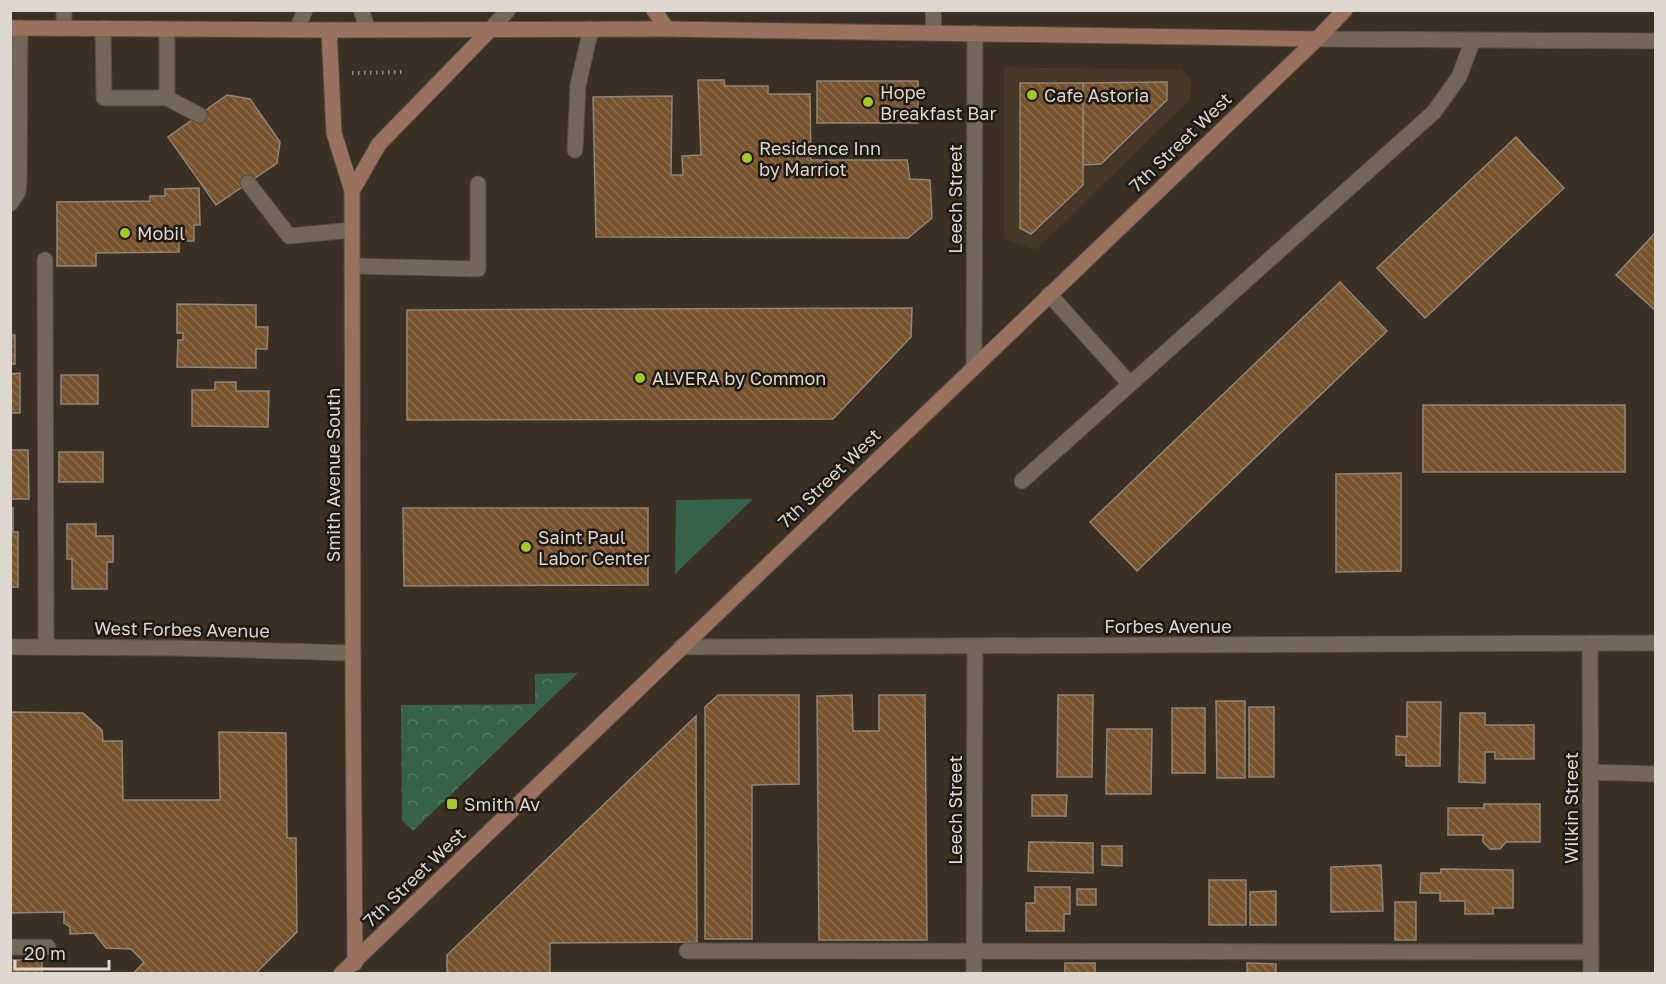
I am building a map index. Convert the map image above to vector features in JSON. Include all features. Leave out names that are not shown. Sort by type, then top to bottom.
[{"type":"main road","points":[[654,10],[667,29]]},
{"type":"main road","name":"7th Street West","points":[[341,974],[355,966],[681,647],[1345,10]]},
{"type":"main road","points":[[15,28],[667,29],[1317,39]]},
{"type":"main road","name":"Smith Avenue South","points":[[355,966],[352,191],[378,144],[490,29]]},
{"type":"main road","points":[[329,30],[334,133],[352,191]]},
{"type":"street","points":[[64,10],[64,28]]},
{"type":"street","points":[[297,29],[305,10]]},
{"type":"street","points":[[361,10],[368,29]]},
{"type":"street","points":[[490,29],[508,10]]},
{"type":"street","points":[[933,10],[934,32]]},
{"type":"street","points":[[10,204],[18,192],[19,181],[15,28]]},
{"type":"street","points":[[103,28],[105,98],[167,98],[199,115]]},
{"type":"street","points":[[167,29],[167,98]]},
{"type":"street","points":[[575,150],[578,85],[591,29]]},
{"type":"street","name":"Leech Street","points":[[974,366],[975,33]]},
{"type":"street","points":[[1317,39],[1656,41]]},
{"type":"street","points":[[1022,481],[1434,112],[1459,77],[1473,40]]},
{"type":"street","points":[[248,183],[289,236],[352,230]]},
{"type":"street","points":[[352,266],[478,269],[478,184]]},
{"type":"street","points":[[45,260],[46,647]]},
{"type":"street","points":[[1049,294],[1130,384]]},
{"type":"street","name":"Wilkin Street","points":[[1590,643],[1591,974]]},
{"type":"street","name":"Forbes Avenue","points":[[681,647],[1656,643]]},
{"type":"street","name":"Leech Street","points":[[974,974],[975,646]]},
{"type":"street","name":"West Forbes Avenue","points":[[10,647],[209,648],[353,653]]},
{"type":"street","points":[[1590,772],[1656,774]]},
{"type":"street","points":[[10,947],[48,948]]},
{"type":"street","points":[[687,951],[1591,952]]},
{"type":"path","points":[[352,73],[403,72]]},
{"type":"shaded area","points":[[1004,67],[1182,70],[1191,80],[1190,100],[1035,250],[1004,239]]},
{"type":"green space","points":[[753,499],[675,574],[676,500]]},
{"type":"green space","points":[[578,673],[413,831],[402,820],[401,705],[535,704],[535,674]]},
{"type":"building","name":"Residence Inn by Marriot","points":[[698,80],[724,80],[725,86],[768,86],[768,94],[810,94],[811,160],[907,160],[910,179],[930,180],[932,218],[908,238],[596,237],[593,97],[672,96],[671,175],[683,175],[682,156],[701,155]]},
{"type":"building","name":"Hope Breakfast Bar","points":[[817,81],[918,81],[918,123],[817,123]]},
{"type":"building","points":[[1167,82],[1167,100],[1101,164],[1083,165],[1083,83]]},
{"type":"building","points":[[1020,83],[1083,83],[1083,185],[1031,234],[1020,228]]},
{"type":"building","name":"Mobil","points":[[227,95],[250,99],[280,142],[277,163],[216,205],[168,137]]},
{"type":"building","points":[[1516,137],[1564,188],[1425,318],[1377,268]]},
{"type":"building","name":"Mobil","points":[[199,188],[200,225],[194,225],[194,241],[179,241],[179,252],[96,253],[96,266],[57,266],[57,202],[150,201],[150,196],[165,196],[165,189]]},
{"type":"building","points":[[1656,232],[1656,311],[1616,275]]},
{"type":"building","points":[[1340,282],[1387,331],[1137,571],[1090,522]]},
{"type":"building","points":[[177,304],[256,305],[256,327],[268,327],[267,349],[256,349],[256,368],[177,367],[178,340],[183,340],[183,333],[177,333]]},
{"type":"building","name":"ALVERA by Common","points":[[912,308],[911,337],[833,419],[407,420],[407,310]]},
{"type":"building","points":[[10,335],[15,335],[15,364],[10,364]]},
{"type":"building","points":[[20,373],[20,413],[10,413],[10,374]]},
{"type":"building","points":[[61,375],[98,375],[98,404],[61,404]]},
{"type":"building","points":[[215,382],[236,382],[236,391],[269,391],[268,427],[192,426],[192,390],[215,390]]},
{"type":"building","points":[[1423,405],[1625,405],[1625,472],[1423,472]]},
{"type":"building","points":[[10,450],[28,450],[29,499],[10,499]]},
{"type":"building","points":[[59,452],[103,452],[103,482],[59,482]]},
{"type":"building","points":[[1401,473],[1401,571],[1336,572],[1336,474]]},
{"type":"building","points":[[10,508],[13,508],[13,532],[18,532],[18,587],[10,587]]},
{"type":"building","name":"Saint Paul Labor Center","points":[[403,508],[648,508],[648,585],[404,586]]},
{"type":"building","points":[[67,524],[96,524],[96,536],[113,536],[113,562],[107,562],[107,589],[72,589],[72,559],[67,559]]},
{"type":"building","points":[[718,695],[799,695],[799,784],[752,785],[752,939],[705,939],[705,707]]},
{"type":"building","points":[[852,695],[853,731],[879,731],[879,695],[925,695],[927,940],[819,940],[817,696]]},
{"type":"building","points":[[1058,695],[1093,695],[1092,777],[1057,777]]},
{"type":"building","points":[[1216,701],[1245,701],[1245,778],[1217,778]]},
{"type":"building","points":[[1407,702],[1441,702],[1440,766],[1406,766],[1406,755],[1396,755],[1396,736],[1407,737]]},
{"type":"building","points":[[1249,707],[1274,707],[1274,777],[1249,777]]},
{"type":"building","points":[[1172,708],[1205,708],[1205,773],[1172,773]]},
{"type":"building","points":[[10,712],[83,713],[102,730],[103,741],[122,741],[123,800],[220,800],[219,732],[286,733],[287,838],[296,838],[297,932],[255,974],[133,974],[144,962],[131,949],[106,948],[94,933],[70,934],[70,927],[64,923],[64,912],[10,913]]},
{"type":"building","points":[[1460,713],[1485,713],[1485,725],[1534,725],[1534,759],[1495,759],[1495,752],[1485,752],[1485,783],[1459,782]]},
{"type":"building","points":[[696,716],[697,942],[550,943],[550,974],[447,974],[447,955]]},
{"type":"building","points":[[1107,729],[1152,729],[1151,794],[1106,794]]},
{"type":"building","points":[[1032,795],[1067,795],[1066,816],[1032,816]]},
{"type":"building","points":[[1484,804],[1540,804],[1540,842],[1506,842],[1500,849],[1490,849],[1483,842],[1483,835],[1448,835],[1448,808],[1484,808]]},
{"type":"building","points":[[1029,842],[1093,843],[1093,873],[1028,871]]},
{"type":"building","points":[[1102,846],[1122,846],[1122,866],[1102,865]]},
{"type":"building","points":[[1381,865],[1383,911],[1331,912],[1331,867]]},
{"type":"building","points":[[1441,869],[1513,870],[1513,908],[1493,908],[1493,914],[1465,914],[1465,901],[1440,901],[1440,893],[1420,893],[1421,873],[1441,873]]},
{"type":"building","points":[[1209,880],[1246,880],[1246,925],[1209,925]]},
{"type":"building","points":[[1035,887],[1070,887],[1070,914],[1064,914],[1064,931],[1026,931],[1026,903],[1035,903]]},
{"type":"building","points":[[1077,889],[1096,889],[1096,905],[1077,905]]},
{"type":"building","points":[[1276,891],[1276,925],[1250,925],[1250,892]]},
{"type":"building","points":[[1395,902],[1416,902],[1416,940],[1395,940]]},
{"type":"building","points":[[10,960],[42,960],[42,974],[10,974]]},
{"type":"building","points":[[1065,963],[1095,963],[1095,974],[1065,974]]},
{"type":"building","points":[[1247,963],[1276,964],[1276,974],[1247,974]]},
{"type":"place","name":"Cafe Astoria","points":[[1032,95]]},
{"type":"place","name":"Hope Breakfast Bar","points":[[868,102]]},
{"type":"place","name":"Residence Inn by Marriot","points":[[747,158]]},
{"type":"place","name":"Mobil","points":[[125,233]]},
{"type":"place","name":"ALVERA by Common","points":[[640,378]]},
{"type":"place","name":"Saint Paul Labor Center","points":[[526,547]]},
{"type":"place","name":"Smith Av","points":[[452,804]]}]
